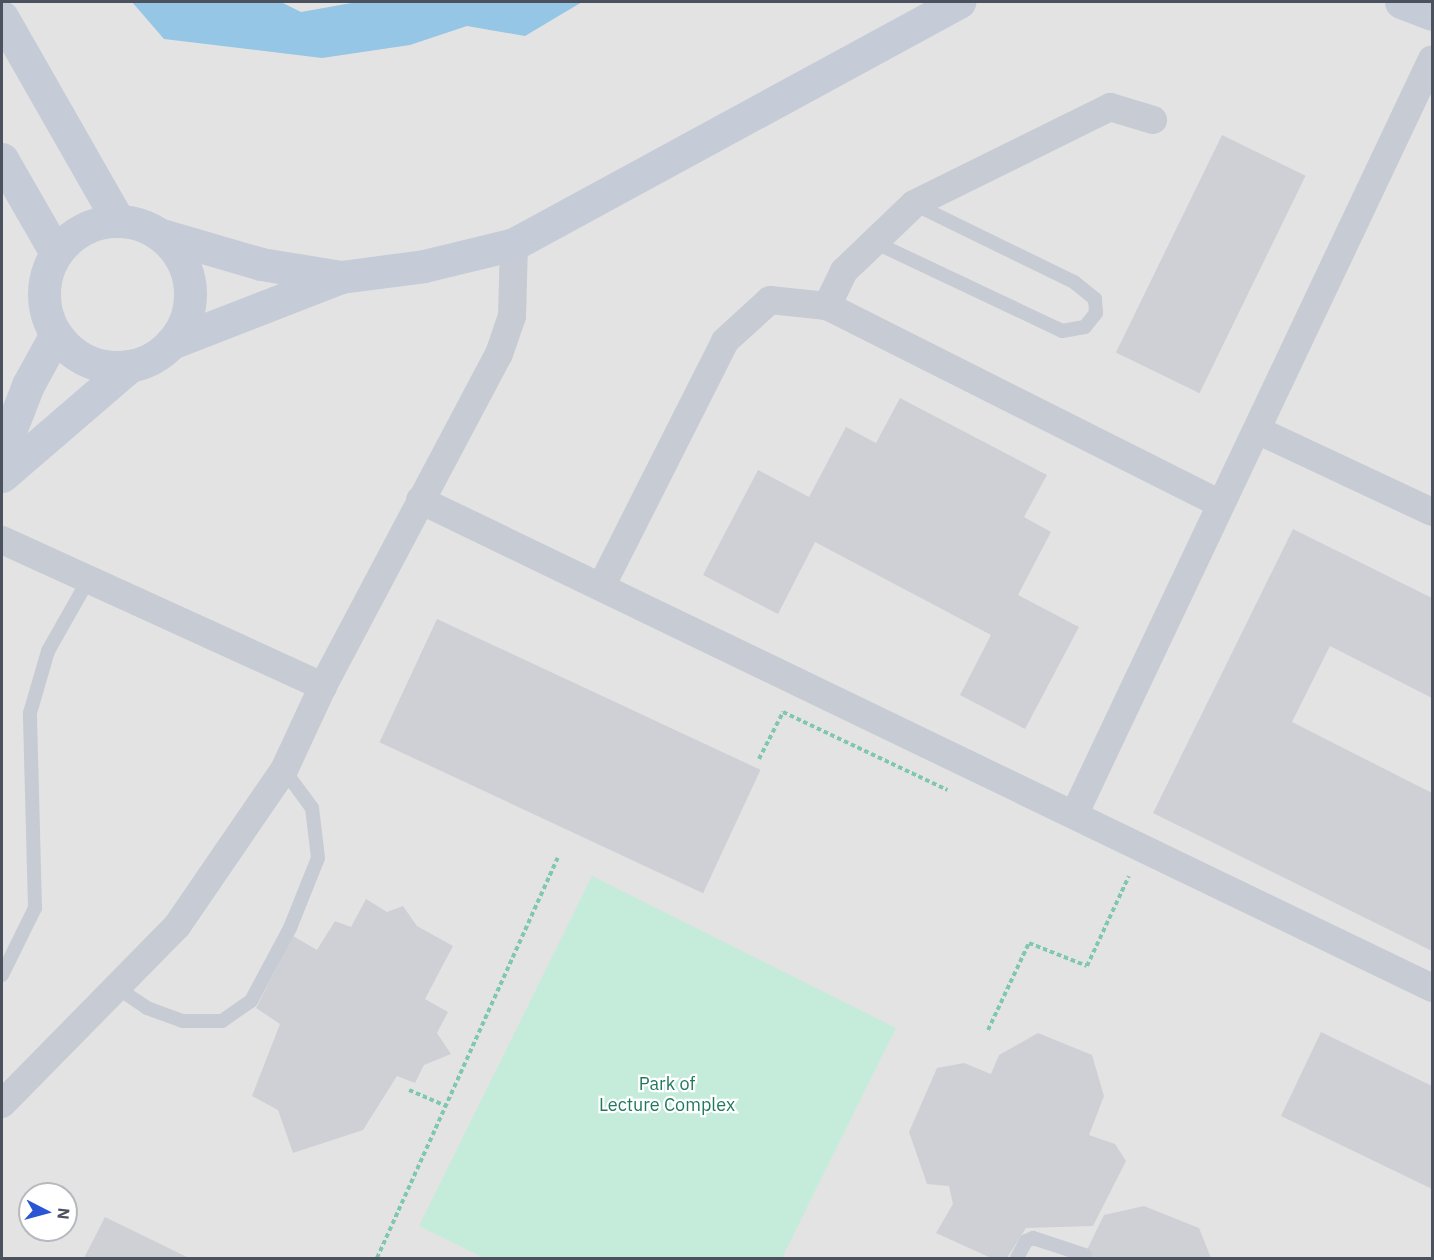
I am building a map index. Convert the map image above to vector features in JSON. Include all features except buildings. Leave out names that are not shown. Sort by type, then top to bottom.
[{"type":"street","points":[[2,477],[130,366],[152,358],[171,343],[341,277],[424,266],[514,244],[958,2]]},
{"type":"street","points":[[1401,2],[1432,14]]},
{"type":"street","points":[[2,17],[117,220]]},
{"type":"street","points":[[1074,815],[1432,59]]},
{"type":"street","points":[[827,306],[844,271],[914,204],[1110,108],[1153,120]]},
{"type":"street","points":[[2,159],[56,254]]},
{"type":"street","points":[[130,366],[88,361],[56,334],[44,294],[56,254],[72,236],[93,224],[117,220],[141,224],[162,235],[261,264],[341,277]]},
{"type":"street","points":[[162,235],[178,253],[188,275],[190,299],[184,323],[171,343]]},
{"type":"street","points":[[2,1104],[119,989],[177,926],[284,771],[323,686],[499,354],[512,316],[514,244]]},
{"type":"street","points":[[601,587],[725,341],[770,300],[827,306],[1220,504]]},
{"type":"street","points":[[2,452],[28,385],[56,334]]},
{"type":"street","points":[[1257,430],[1432,512]]},
{"type":"street","points":[[420,500],[1432,988]]},
{"type":"street","points":[[2,540],[87,582],[323,686]]},
{"type":"lane","points":[[874,242],[1062,331],[1085,327],[1096,313],[1095,299],[1074,282],[914,204]]},
{"type":"lane","points":[[2,975],[35,908],[30,713],[48,651],[87,582]]},
{"type":"lane","points":[[119,989],[147,1008],[183,1021],[222,1021],[251,1001],[290,928],[318,858],[312,808],[284,771]]},
{"type":"lane","points":[[1017,1258],[1026,1241],[1033,1238],[1085,1255]]},
{"type":"path","points":[[759,759],[783,712],[956,794]]},
{"type":"path","points":[[377,1258],[558,858]]},
{"type":"path","points":[[1118,871],[1139,881]]},
{"type":"path","points":[[988,1030],[1029,943],[1087,966],[1129,876]]},
{"type":"path","points":[[410,1090],[446,1106]]},
{"type":"shaded area","points":[[2,2],[1432,2],[1432,1258],[2,1258]]},
{"type":"green space","name":"Park of Lecture Complex","points":[[592,876],[896,1028],[782,1258],[484,1258],[419,1226]]},
{"type":"water","points":[[132,2],[281,2],[301,12],[357,2],[582,2],[525,36],[467,26],[410,45],[322,58],[164,39]]}]
